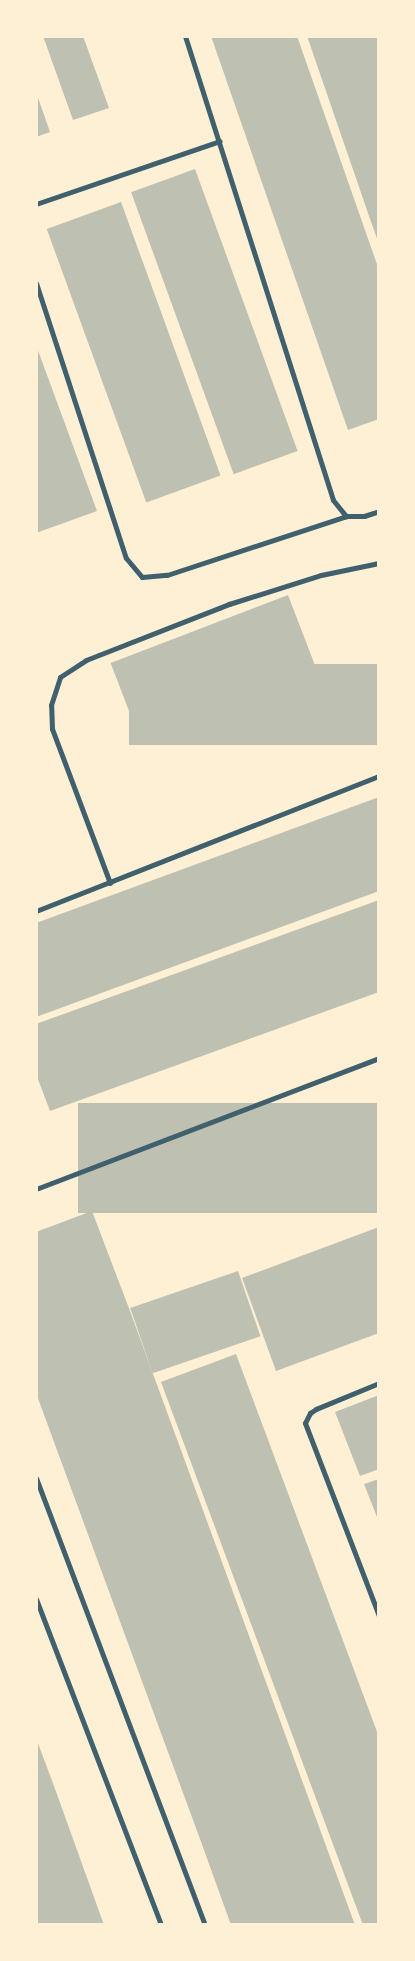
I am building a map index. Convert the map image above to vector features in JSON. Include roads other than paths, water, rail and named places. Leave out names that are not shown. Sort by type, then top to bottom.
[{"type":"street","points":[[185,36],[333,500],[346,516]]},
{"type":"street","points":[[36,204],[220,141]]},
{"type":"street","points":[[36,283],[126,558],[142,577],[167,575],[346,516],[364,516],[379,511]]},
{"type":"street","points":[[110,884],[52,730],[51,705],[60,677],[86,660],[229,604],[321,575],[379,563]]},
{"type":"street","points":[[36,911],[110,884],[379,776]]},
{"type":"street","points":[[36,1190],[379,1058]]},
{"type":"street","points":[[379,1383],[323,1405],[310,1413],[306,1418],[306,1428],[378,1609],[379,1616]]},
{"type":"street","points":[[36,1478],[205,1925]]},
{"type":"street","points":[[36,1599],[161,1925]]}]
